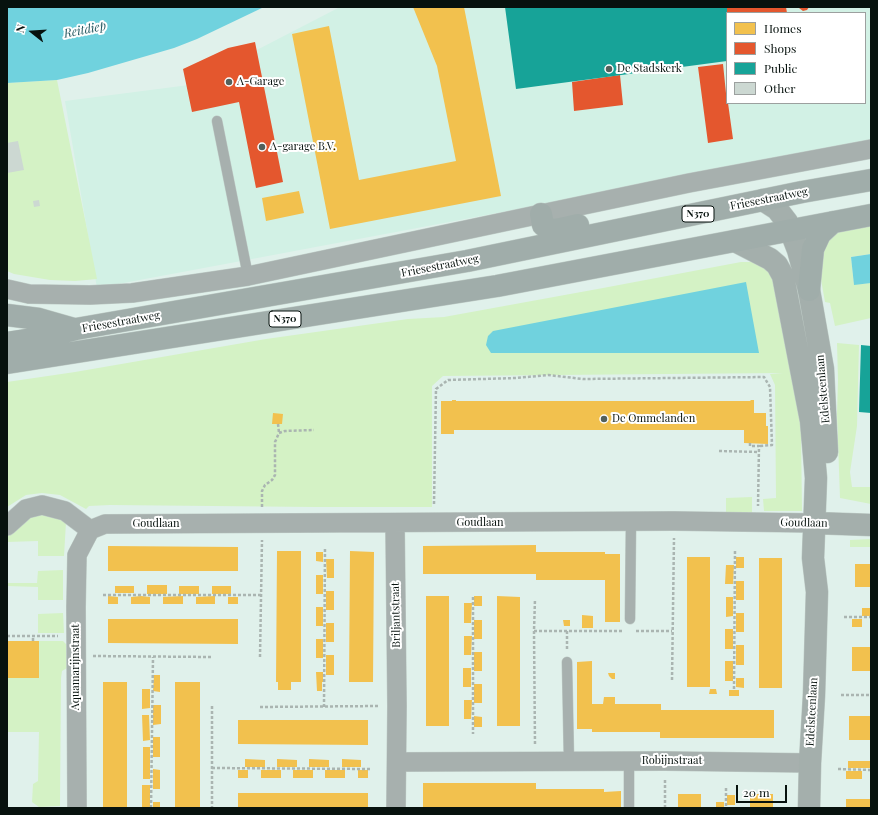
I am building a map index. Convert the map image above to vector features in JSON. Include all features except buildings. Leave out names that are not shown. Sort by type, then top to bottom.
[{"type":"highway","name":"Friesestraatweg","points":[[7,343],[40,338],[76,329],[402,273],[763,200],[871,180]]},
{"type":"highway","points":[[541,214],[543,225],[556,230],[610,218],[633,227]]},
{"type":"highway","name":"Friesestraatweg","points":[[7,363],[482,288],[871,215]]},
{"type":"highway","points":[[809,290],[813,249],[820,234],[833,222]]},
{"type":"highway","name":"N370","points":[[7,315],[39,319],[76,329]]},
{"type":"street","points":[[7,289],[29,294],[90,295],[132,293],[248,276],[689,183],[871,149]]},
{"type":"street","name":"Edelsteenlaan","points":[[763,200],[780,212],[787,222],[791,230],[809,290],[823,370],[827,434],[820,523]]},
{"type":"street","name":"Edelsteenlaan","points":[[735,241],[770,260],[781,271],[785,282],[811,421],[820,523],[826,558],[817,592],[809,808]]},
{"type":"street","points":[[7,526],[26,509],[42,505],[65,511],[90,530]]},
{"type":"street","name":"Goudlaan","points":[[90,530],[105,524],[674,521],[871,524]]},
{"type":"street","name":"Briljantstraat","points":[[395,523],[397,706],[396,808]]},
{"type":"street","name":"Aquamarijnstraat","points":[[77,808],[77,555],[90,530]]},
{"type":"street","name":"Robijnstraat","points":[[397,762],[629,761],[810,763]]},
{"type":"lane","points":[[217,121],[248,276]]},
{"type":"lane","points":[[630,619],[631,522]]},
{"type":"lane","points":[[567,662],[569,762]]},
{"type":"lane","points":[[629,761],[629,808]]},
{"type":"path","points":[[434,506],[436,389],[448,380],[516,378],[548,375],[583,379],[764,376],[770,386],[772,446],[750,446],[750,443]]},
{"type":"path","points":[[260,657],[262,491],[265,485],[272,480],[275,475],[275,442],[279,433],[278,424]]},
{"type":"path","points":[[279,433],[285,430],[314,430]]},
{"type":"path","points":[[758,513],[759,446]]},
{"type":"path","points":[[719,452],[759,452]]},
{"type":"path","points":[[672,680],[674,521]]},
{"type":"path","points":[[324,706],[325,547]]},
{"type":"path","points":[[734,689],[735,550]]},
{"type":"path","points":[[103,595],[261,596]]},
{"type":"path","points":[[473,597],[473,734]]},
{"type":"path","points":[[535,599],[535,762]]},
{"type":"path","points":[[844,617],[871,617]]},
{"type":"path","points":[[534,631],[672,631]]},
{"type":"path","points":[[567,631],[567,662]]},
{"type":"path","points":[[7,636],[62,636]]},
{"type":"path","points":[[33,636],[33,641]]},
{"type":"path","points":[[76,656],[212,657]]},
{"type":"path","points":[[151,808],[152,657]]},
{"type":"path","points":[[841,695],[871,695]]},
{"type":"path","points":[[212,706],[212,808]]},
{"type":"path","points":[[260,707],[397,706]]},
{"type":"path","points":[[212,768],[371,769]]},
{"type":"path","points":[[838,770],[871,770]]},
{"type":"path","points":[[726,788],[726,808]]},
{"type":"shaded area","points":[[340,7],[871,7],[871,143],[97,288],[65,101],[189,85]]},
{"type":"green space","points":[[57,80],[97,279],[75,281],[50,280],[14,274],[7,271],[7,83]]},
{"type":"green space","points":[[871,225],[871,254],[851,257],[854,284],[871,283],[871,318],[835,326],[830,303],[825,302],[820,274],[819,252],[836,231]]},
{"type":"green space","points":[[741,262],[752,262],[772,272],[798,373],[801,433],[802,511],[764,511],[763,499],[776,498],[775,385],[770,374],[783,373],[443,376],[432,386],[432,507],[110,505],[89,506],[86,509],[60,495],[42,493],[26,495],[7,507],[7,382],[75,372],[266,339],[408,319],[444,317]]},
{"type":"green space","points":[[837,343],[859,345],[857,426],[850,472],[852,487],[871,487],[871,504],[840,498],[837,414]]},
{"type":"green space","points":[[752,497],[752,513],[726,513],[726,498]]},
{"type":"green space","points":[[39,513],[55,514],[66,522],[64,556],[38,556],[38,541],[7,542],[7,534],[20,523]]},
{"type":"green space","points":[[871,539],[871,547],[850,547],[850,540]]},
{"type":"green space","points":[[63,570],[63,600],[38,600],[38,587],[7,586],[7,583],[37,583],[38,571]]},
{"type":"green space","points":[[63,613],[64,633],[38,633],[38,614]]},
{"type":"green space","points":[[39,641],[63,641],[66,644],[67,668],[62,671],[61,678],[60,806],[39,807],[32,802],[33,784],[38,781],[39,732],[7,732],[7,678],[39,678]]},
{"type":"water","name":"Reitdiep","points":[[7,7],[264,7],[197,39],[174,48],[88,73],[57,80],[7,83]]},
{"type":"water","points":[[871,254],[871,283],[854,285],[851,257]]},
{"type":"water","points":[[746,282],[759,353],[491,353],[486,345],[488,336],[493,331]]},
{"type":"place","name":"De Stadskerk","points":[[609,69]]},
{"type":"place","name":"A-Garage","points":[[229,82]]},
{"type":"place","name":"A-garage B.V.","points":[[262,147]]},
{"type":"place","name":"De Ommelanden","points":[[604,419]]}]
